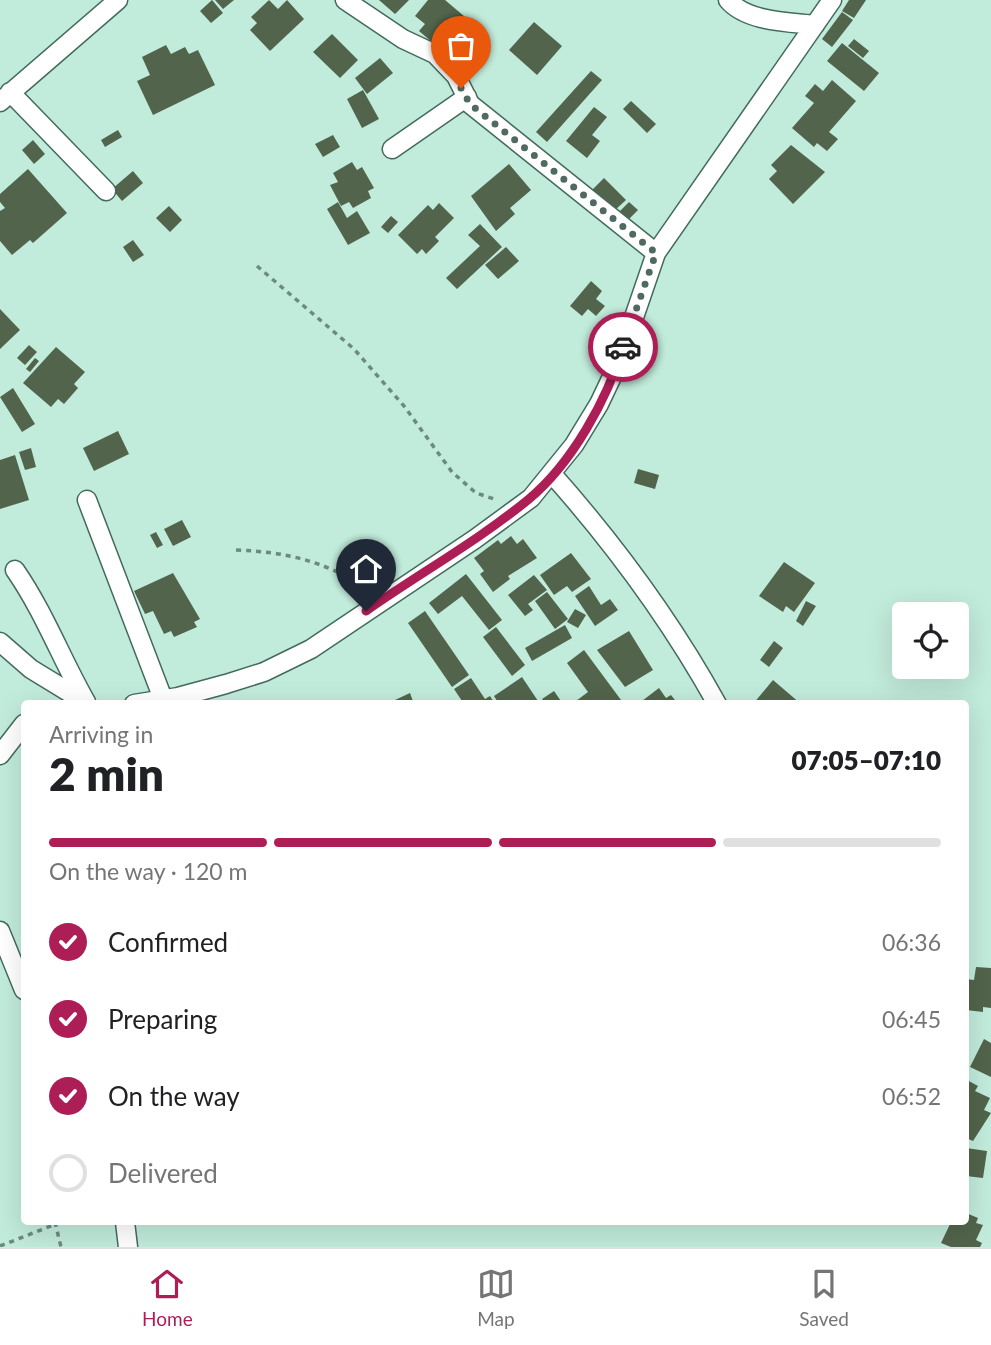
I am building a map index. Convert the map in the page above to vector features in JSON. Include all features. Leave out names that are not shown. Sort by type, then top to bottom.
[{"type":"street","points":[[106,191],[5,97],[118,0]]},
{"type":"street","points":[[345,0],[402,39],[435,54],[456,76],[470,104],[656,253]]},
{"type":"street","points":[[728,0],[748,13],[771,20],[815,25]]},
{"type":"street","points":[[87,500],[174,700],[264,672],[312,649],[475,539],[531,498],[552,474],[599,404],[618,364],[656,253],[832,0]]},
{"type":"street","points":[[392,149],[467,97]]},
{"type":"street","points":[[552,474],[637,578],[714,700]]},
{"type":"street","points":[[15,570],[45,618],[67,669],[86,700]]},
{"type":"street","points":[[0,642],[31,669],[83,700]]},
{"type":"street","points":[[0,731],[21,725]]},
{"type":"street","points":[[0,755],[21,728]]},
{"type":"street","points":[[0,931],[21,983]]},
{"type":"street","points":[[125,1225],[128,1247]]},
{"type":"path","points":[[257,266],[354,349],[404,406],[452,472],[464,484],[487,498],[531,498]]},
{"type":"path","points":[[236,550],[272,551],[305,557],[384,598]]},
{"type":"path","points":[[0,1246],[50,1225]]},
{"type":"path","points":[[56,1225],[61,1247]]},
{"type":"building","points":[[212,0],[223,13],[211,23],[200,11]]},
{"type":"building","points":[[215,0],[234,0],[223,9]]},
{"type":"building","points":[[269,0],[278,9],[287,0],[304,19],[270,51],[250,30],[257,23],[251,17]]},
{"type":"building","points":[[379,0],[409,0],[395,14]]},
{"type":"building","points":[[428,0],[445,0],[471,22],[445,53],[419,31],[425,24],[415,16]]},
{"type":"building","points":[[849,0],[866,0],[854,18],[842,11]]},
{"type":"building","points":[[842,12],[853,20],[832,47],[822,39]]},
{"type":"building","points":[[534,22],[562,46],[537,75],[509,50]]},
{"type":"building","points":[[332,34],[358,60],[340,78],[313,52]]},
{"type":"building","points":[[854,39],[869,51],[863,58],[848,46]]},
{"type":"building","points":[[842,43],[879,73],[864,91],[827,61]]},
{"type":"building","points":[[166,45],[171,54],[185,47],[189,54],[198,50],[215,85],[153,115],[137,81],[150,75],[142,57]]},
{"type":"building","points":[[380,58],[393,73],[367,94],[355,78]]},
{"type":"building","points":[[591,71],[602,80],[547,142],[536,132]]},
{"type":"building","points":[[832,80],[856,101],[829,132],[838,139],[827,151],[817,143],[814,147],[792,128],[814,103],[805,96],[815,84],[823,91]]},
{"type":"building","points":[[363,90],[379,119],[362,128],[347,99]]},
{"type":"building","points":[[631,101],[656,124],[647,133],[623,109]]},
{"type":"building","points":[[594,107],[607,117],[592,135],[600,141],[587,158],[566,141]]},
{"type":"building","points":[[118,130],[122,137],[105,147],[101,140]]},
{"type":"building","points":[[333,135],[340,147],[323,157],[315,144]]},
{"type":"building","points":[[33,140],[45,154],[34,164],[22,150]]},
{"type":"building","points":[[791,145],[825,172],[793,204],[769,179],[777,171],[771,165]]},
{"type":"building","points":[[352,162],[357,170],[362,167],[374,188],[368,191],[371,198],[353,208],[349,202],[341,206],[330,185],[338,182],[333,173]]},
{"type":"building","points":[[509,164],[531,190],[510,208],[515,214],[496,231],[471,196]]},
{"type":"building","points":[[28,169],[67,213],[33,243],[30,240],[12,255],[0,241],[0,211],[5,208],[0,202],[0,194]]},
{"type":"building","points":[[133,171],[143,183],[122,201],[112,189]]},
{"type":"building","points":[[604,178],[626,200],[614,211],[592,190]]},
{"type":"building","points":[[338,202],[347,218],[357,211],[370,233],[348,245],[327,209]]},
{"type":"building","points":[[629,202],[638,210],[627,221],[618,213]]},
{"type":"building","points":[[439,203],[454,218],[435,237],[439,241],[426,254],[422,249],[417,254],[398,235],[428,205],[433,210]]},
{"type":"building","points":[[169,206],[182,220],[170,232],[156,218]]},
{"type":"building","points":[[391,216],[398,222],[388,233],[381,227]]},
{"type":"building","points":[[480,224],[502,247],[457,289],[446,278],[480,246],[468,235]]},
{"type":"building","points":[[133,240],[144,255],[133,262],[123,247]]},
{"type":"building","points":[[506,247],[519,261],[498,279],[485,265]]},
{"type":"building","points":[[591,281],[602,291],[596,299],[605,306],[596,316],[588,309],[582,316],[570,306]]},
{"type":"building","points":[[0,309],[20,330],[0,349]]},
{"type":"building","points":[[29,345],[37,352],[25,365],[17,358]]},
{"type":"building","points":[[56,347],[85,372],[74,384],[78,388],[64,404],[58,399],[51,407],[23,383]]},
{"type":"building","points":[[35,358],[39,361],[30,372],[26,369]]},
{"type":"building","points":[[13,388],[35,424],[22,432],[0,397]]},
{"type":"building","points":[[118,431],[129,454],[94,471],[83,448]]},
{"type":"building","points":[[31,448],[36,467],[25,470],[19,452]]},
{"type":"building","points":[[15,455],[29,500],[0,509],[0,460]]},
{"type":"building","points":[[638,469],[659,475],[655,489],[634,483]]},
{"type":"building","points":[[182,520],[191,537],[173,546],[164,529]]},
{"type":"building","points":[[156,532],[163,545],[157,548],[150,535]]},
{"type":"building","points":[[511,536],[517,544],[523,539],[537,558],[508,576],[510,579],[493,592],[480,574],[484,571],[474,558],[498,540],[501,544]]},
{"type":"building","points":[[571,553],[591,579],[572,592],[567,586],[554,595],[540,575]]},
{"type":"building","points":[[784,562],[815,583],[794,612],[786,606],[783,612],[759,596]]},
{"type":"building","points":[[173,573],[200,619],[194,622],[197,627],[174,637],[171,631],[164,634],[153,611],[145,614],[134,591]]},
{"type":"building","points":[[466,574],[502,620],[489,630],[462,596],[438,614],[429,603]]},
{"type":"building","points":[[534,575],[547,590],[528,604],[533,610],[525,616],[508,595]]},
{"type":"building","points":[[589,586],[601,605],[610,599],[618,610],[595,626],[575,596]]},
{"type":"building","points":[[547,592],[568,619],[555,629],[535,601]]},
{"type":"building","points":[[806,601],[816,606],[803,626],[796,621]]},
{"type":"building","points":[[575,609],[586,615],[578,628],[567,622]]},
{"type":"building","points":[[425,611],[469,675],[452,687],[408,623]]},
{"type":"building","points":[[565,625],[572,638],[532,661],[525,648]]},
{"type":"building","points":[[496,627],[525,665],[512,676],[483,637]]},
{"type":"building","points":[[629,631],[653,670],[625,687],[597,650]]},
{"type":"building","points":[[774,641],[783,648],[769,667],[760,660]]},
{"type":"building","points":[[584,650],[621,700],[577,700],[588,692],[567,663]]},
{"type":"building","points":[[522,677],[537,700],[496,700],[494,696]]},
{"type":"building","points":[[471,678],[485,699],[490,696],[492,700],[461,700],[454,689]]},
{"type":"building","points":[[773,680],[796,700],[756,700]]},
{"type":"building","points":[[659,688],[666,698],[671,695],[675,700],[643,700]]},
{"type":"building","points":[[554,691],[560,700],[543,700]]},
{"type":"building","points":[[410,693],[413,700],[395,700]]},
{"type":"building","points":[[976,967],[991,968],[991,1008],[983,1007],[983,1012],[969,1010],[969,979],[974,980]]},
{"type":"building","points":[[984,1039],[991,1043],[991,1077],[970,1067]]},
{"type":"building","points":[[969,1081],[978,1086],[975,1091],[990,1098],[984,1110],[991,1113],[973,1141],[969,1139]]},
{"type":"building","points":[[969,1148],[987,1151],[983,1178],[969,1176]]},
{"type":"building","points":[[969,1214],[978,1218],[976,1223],[983,1225],[976,1240],[982,1243],[980,1247],[951,1247],[941,1243],[950,1225],[969,1225]]},
{"type":"way so far","points":[[461,88],[470,104],[656,253],[623,347]]},
{"type":"route","points":[[366,611],[475,539],[531,498],[574,446],[599,404],[623,347]]}]
